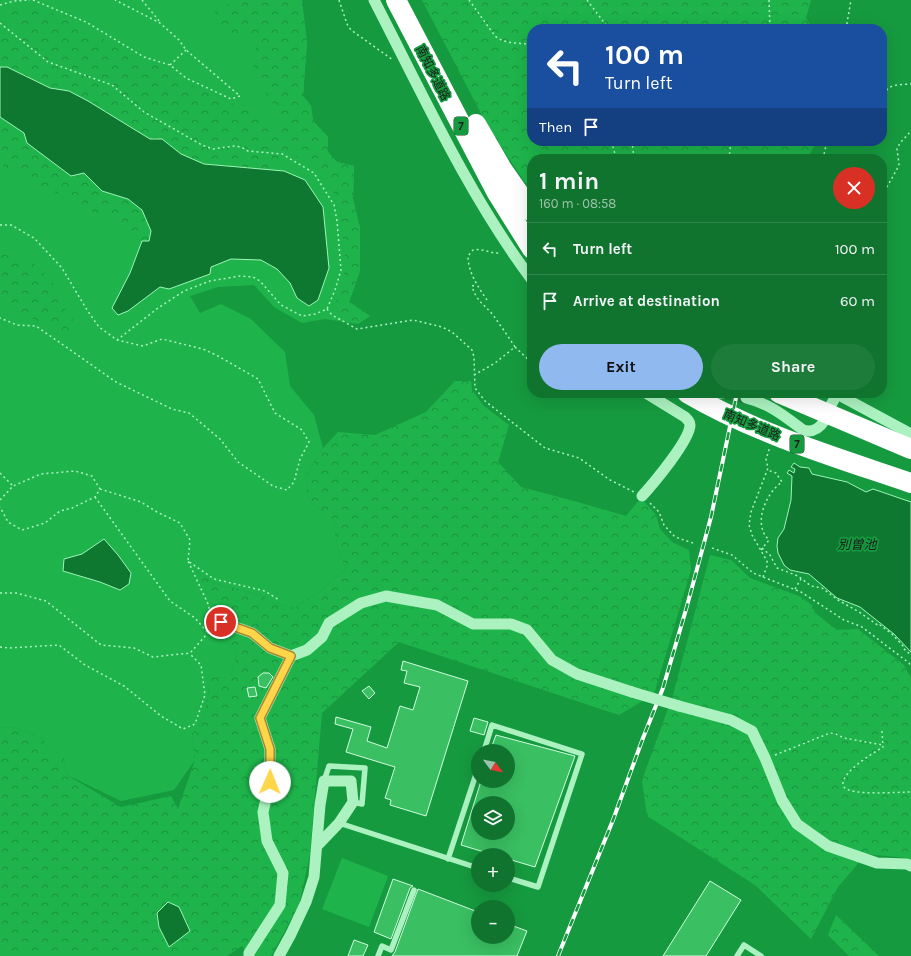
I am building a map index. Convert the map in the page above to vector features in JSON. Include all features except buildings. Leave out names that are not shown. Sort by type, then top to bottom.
[{"type":"highway","name":"南知多道路","points":[[396,0],[497,193],[527,241]]},
{"type":"highway","name":"南知多道路","points":[[411,0],[482,137],[527,205]]},
{"type":"highway","name":"南知多道路","points":[[696,398],[721,412],[748,424],[817,451],[911,483]]},
{"type":"highway","points":[[791,398],[911,448]]},
{"type":"street","points":[[374,0],[472,188],[508,247],[527,273]]},
{"type":"street","points":[[642,496],[661,475],[673,458],[688,433],[690,426],[686,417],[654,398]]},
{"type":"street","points":[[746,398],[758,401],[771,407],[803,430],[809,432],[821,426],[825,420]]},
{"type":"street","points":[[831,405],[835,398]]},
{"type":"street","points":[[844,398],[911,434]]},
{"type":"street","points":[[221,622],[252,633],[270,648],[291,656],[307,650],[322,637],[329,623],[361,603],[386,596],[437,605],[473,624],[511,624],[527,630],[552,660],[577,674],[632,692],[731,720],[752,731],[782,800],[797,824],[828,846],[877,863],[907,864],[911,866]]},
{"type":"street","points":[[249,956],[249,953],[280,905],[284,873],[267,840],[263,812],[270,782],[270,749],[260,718],[291,656]]},
{"type":"street","points":[[279,956],[306,902],[314,877],[320,805],[324,781],[351,781],[353,802],[339,823],[317,846]]},
{"type":"lane","points":[[486,744],[492,725],[582,754],[538,887],[515,880]]},
{"type":"lane","points":[[324,781],[329,766],[365,768],[362,804],[353,802]]},
{"type":"lane","points":[[448,858],[471,788]]},
{"type":"lane","points":[[339,823],[471,866]]},
{"type":"lane","points":[[378,956],[382,946],[390,950],[414,890]]},
{"type":"lane","points":[[738,956],[744,945],[761,956]]},
{"type":"path","points":[[0,5],[14,1],[30,0]]},
{"type":"path","points":[[33,0],[86,22],[144,57],[170,65],[186,78],[231,100],[240,96],[186,50],[179,40],[160,23],[142,0]]},
{"type":"path","points":[[115,0],[160,23]]},
{"type":"path","points":[[339,0],[347,24],[351,30],[386,54],[404,69],[411,71]]},
{"type":"path","points":[[469,0],[495,36],[507,43],[527,45]]},
{"type":"path","points":[[587,0],[605,24]]},
{"type":"path","points":[[769,0],[770,24]]},
{"type":"path","points":[[847,24],[850,0]]},
{"type":"path","points":[[0,23],[48,62],[112,85],[144,112],[202,145],[213,149],[234,146],[241,147],[248,151],[282,154],[314,174],[334,205],[337,221],[341,270],[327,309],[316,314],[302,316],[281,305],[260,281],[253,277],[240,276],[210,281],[184,291],[158,308],[117,340]]},
{"type":"path","points":[[170,65],[186,50]]},
{"type":"path","points":[[887,89],[889,86],[911,84]]},
{"type":"path","points":[[887,187],[899,164],[897,148],[911,131]]},
{"type":"path","points":[[612,146],[615,154]]},
{"type":"path","points":[[0,225],[11,225],[34,238],[62,268],[99,327],[117,340],[143,346],[162,339],[203,349],[258,379],[275,413],[302,430],[309,442],[300,459],[294,482],[287,490],[272,486],[238,462],[220,439],[189,413],[172,409],[116,382],[36,326],[17,324],[0,318]]},
{"type":"path","points":[[487,300],[476,285],[468,262],[469,253],[473,250],[479,249],[499,253],[508,247]]},
{"type":"path","points":[[476,285],[472,286],[474,295],[478,301],[491,313],[515,347],[527,358]]},
{"type":"path","points":[[327,309],[332,315],[357,329],[413,320],[442,327],[452,332],[472,350],[474,357],[475,388],[485,401],[545,448],[579,458],[610,480],[642,496],[659,512],[664,525],[675,537],[693,543]]},
{"type":"path","points":[[474,375],[495,363],[515,347]]},
{"type":"path","points":[[763,577],[767,566],[767,561],[752,535],[749,525],[751,512],[767,470],[766,455],[771,444]]},
{"type":"path","points":[[761,549],[768,540],[761,527],[764,507],[772,490],[782,482],[776,473],[767,470]]},
{"type":"path","points":[[0,500],[13,486],[42,474],[75,471],[92,476],[100,489],[141,502],[157,512],[180,523],[190,540],[188,561],[208,606],[208,633],[190,654],[153,656],[134,648],[101,645],[46,601],[16,593],[0,593]]},
{"type":"path","points":[[0,473],[13,486]]},
{"type":"path","points":[[0,507],[8,522],[22,530],[45,523],[60,511],[72,508],[95,497],[100,489]]},
{"type":"path","points":[[95,497],[170,601],[195,618],[208,633]]},
{"type":"path","points":[[712,548],[732,555],[753,573],[801,592],[844,620],[862,626],[909,662],[911,667]]},
{"type":"path","points":[[761,549],[770,555],[777,568],[798,576],[811,586],[822,588],[838,600],[879,626],[880,625],[892,634],[903,648],[911,655]]},
{"type":"path","points":[[188,561],[214,579],[265,591],[279,600]]},
{"type":"path","points":[[794,589],[801,579]]},
{"type":"path","points":[[0,647],[8,648],[59,645],[85,665],[124,686],[161,716],[183,729],[195,724],[204,695],[201,665],[190,654]]},
{"type":"path","points":[[882,731],[883,747],[863,760],[849,773],[844,779],[843,784],[848,790],[858,792],[911,792]]},
{"type":"path","points":[[765,758],[830,733],[844,738],[882,744]]},
{"type":"green space","points":[[0,0],[301,0],[307,42],[303,96],[311,106],[313,121],[328,137],[328,152],[337,162],[354,166],[353,199],[360,228],[360,271],[349,302],[370,316],[358,324],[325,319],[302,323],[274,307],[254,285],[218,287],[190,296],[200,313],[221,304],[251,319],[285,352],[290,386],[314,415],[323,448],[305,477],[309,500],[333,519],[338,549],[346,569],[319,592],[295,608],[273,604],[262,596],[213,583],[198,572],[214,608],[216,634],[237,652],[231,677],[209,678],[208,701],[204,715],[192,734],[195,760],[174,790],[121,801],[67,775],[63,756],[52,756],[42,738],[14,727],[0,728]]},
{"type":"green space","points":[[239,0],[302,0],[307,42],[303,96],[311,106],[313,121],[328,137],[328,152],[337,162],[354,166],[353,199],[360,228],[360,271],[349,302],[370,316],[358,324],[334,308],[346,267],[339,201],[319,169],[288,152],[267,169],[204,164],[181,154],[162,139],[150,139],[69,91],[50,88],[7,67],[0,67],[0,30],[15,41],[22,33],[0,14],[0,12],[33,5],[83,27],[140,61],[168,69],[185,82],[247,109],[276,125],[281,116],[262,87],[253,66],[256,44],[247,36],[224,32],[214,10]]},
{"type":"green space","points":[[422,0],[811,0],[806,18],[810,24],[527,24],[527,146],[814,146],[810,154],[527,154],[527,185],[487,125]]},
{"type":"green space","points":[[0,117],[84,173],[102,191],[128,199],[142,210],[151,231],[149,241],[142,241],[129,234],[115,222],[99,216],[71,200],[22,177],[0,164]]},
{"type":"green space","points":[[0,249],[11,259],[31,261],[52,280],[59,300],[73,320],[68,337],[45,324],[23,315],[0,294]]},
{"type":"green space","points":[[455,381],[471,381],[472,390],[484,406],[509,425],[498,462],[521,487],[626,516],[641,498],[656,515],[660,529],[672,542],[689,550],[691,570],[654,694],[619,715],[399,642],[322,713],[310,854],[299,905],[271,956],[248,956],[242,946],[227,956],[0,956],[0,728],[14,727],[42,738],[52,756],[63,756],[67,775],[121,807],[171,796],[178,809],[195,760],[192,734],[204,715],[208,701],[209,678],[231,677],[237,652],[216,634],[214,608],[197,571],[213,583],[262,596],[273,604],[295,608],[319,592],[346,569],[338,549],[333,519],[309,500],[305,477],[323,448],[338,432],[375,435],[426,412]]},
{"type":"green space","points":[[710,555],[731,560],[750,578],[799,596],[812,605],[815,613],[837,630],[858,629],[904,665],[911,678],[911,860],[907,858],[866,854],[838,887],[811,939],[755,885],[647,816],[642,780],[673,695]]},
{"type":"green space","points":[[342,858],[388,876],[369,927],[322,909]]},
{"type":"green space","points":[[836,915],[879,956],[849,956],[828,935]]},
{"type":"water","points":[[0,67],[7,67],[50,88],[69,91],[150,139],[162,139],[181,154],[204,164],[284,171],[305,180],[323,207],[329,268],[318,300],[309,306],[297,298],[290,283],[277,269],[261,260],[231,259],[211,267],[210,274],[169,289],[160,287],[128,311],[118,315],[112,308],[130,273],[142,241],[149,241],[151,231],[142,210],[128,199],[102,191],[84,173],[71,176],[27,143],[24,133],[0,117]]},
{"type":"water","name":"別曽池","points":[[794,463],[800,467],[809,468],[812,474],[847,482],[866,492],[873,489],[911,502],[911,652],[894,634],[860,607],[837,598],[809,574],[790,570],[784,565],[778,553],[777,546],[778,538],[784,529],[791,500],[792,476],[787,473],[789,470],[794,473],[795,469],[791,467]]},
{"type":"water","points":[[104,539],[131,573],[129,584],[120,590],[100,582],[63,571],[64,559],[82,554]]},
{"type":"water","points":[[168,902],[179,907],[190,931],[169,947],[159,927],[157,913]]},
{"type":"railway","points":[[558,956],[613,820],[663,688],[711,517],[736,398]]},
{"type":"route","points":[[221,622],[252,633],[270,648],[291,656],[260,718],[270,749],[270,782]]}]
